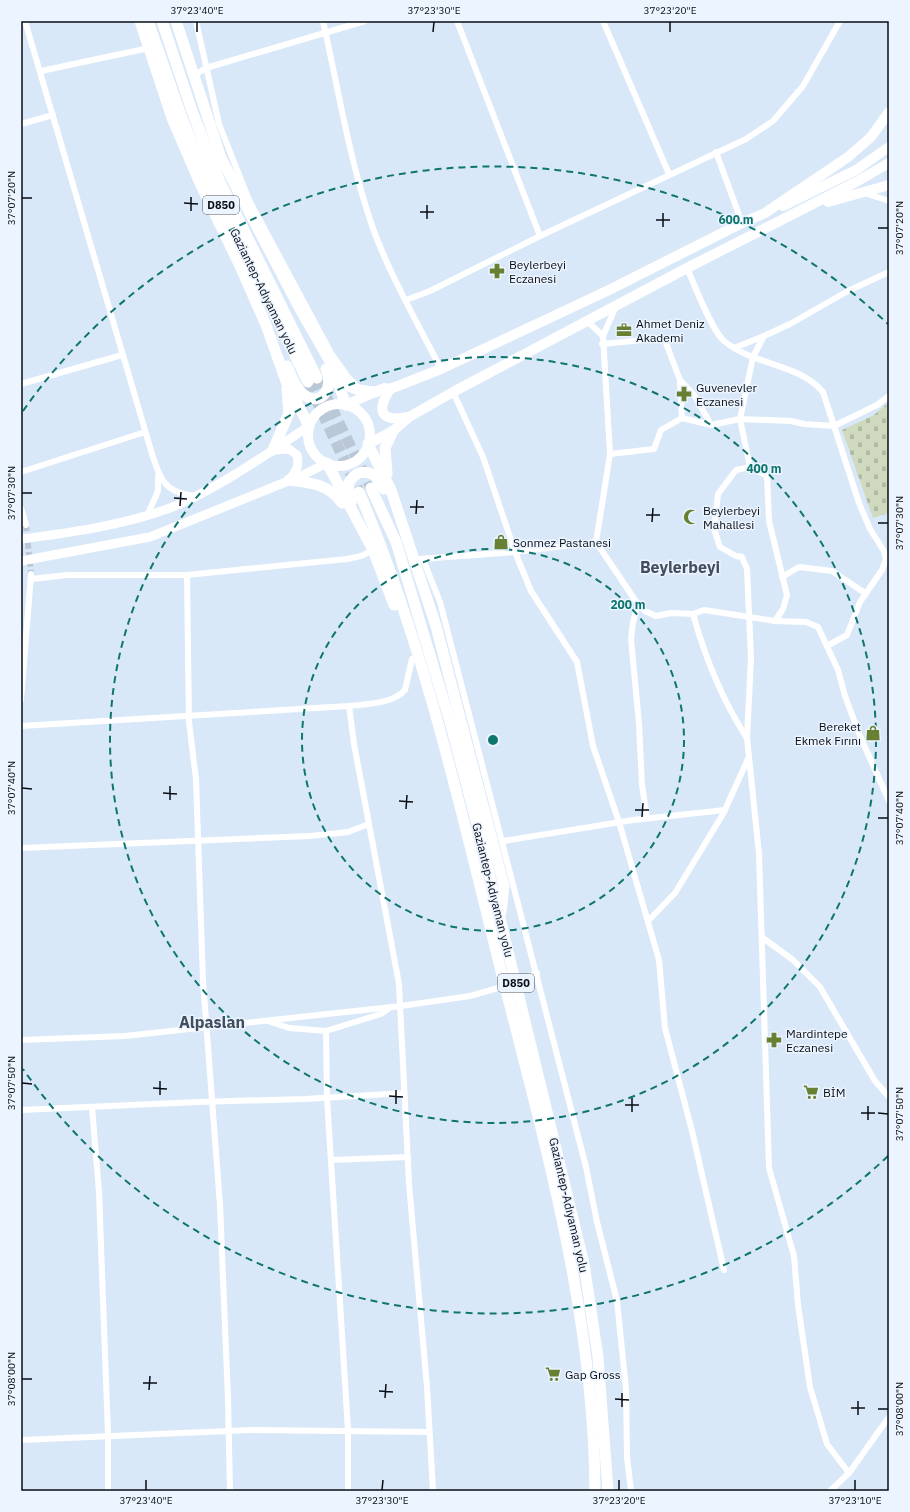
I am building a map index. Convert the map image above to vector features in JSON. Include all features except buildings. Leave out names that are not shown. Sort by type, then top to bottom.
[{"type":"highway","points":[[140,21],[172,118],[200,183],[241,268],[266,325],[300,392],[310,398],[320,397],[330,385],[329,376],[300,309]]},
{"type":"highway","name":"Gaziantep-Adıyaman yolu","points":[[148,21],[186,128],[213,189],[312,380],[219,180],[192,111],[162,21]]},
{"type":"highway","points":[[176,21],[221,158],[300,309],[331,363],[345,384],[351,388],[362,391],[376,392]]},
{"type":"highway","points":[[266,325],[287,384],[309,426]]},
{"type":"highway","points":[[331,363],[346,405]]},
{"type":"highway","points":[[273,450],[289,412],[287,384]]},
{"type":"highway","points":[[393,431],[385,448],[385,461],[391,490],[408,540]]},
{"type":"highway","points":[[368,444],[391,490]]},
{"type":"highway","points":[[327,463],[373,550]]},
{"type":"highway","points":[[490,928],[479,910],[442,765],[401,623],[348,490],[350,481],[361,472],[370,473],[378,478],[408,540],[419,559],[504,886],[500,918]]},
{"type":"highway","points":[[289,480],[325,486],[336,494],[366,538]]},
{"type":"highway","name":"Gaziantep-Adıyaman yolu","points":[[371,488],[396,542],[451,725],[500,918],[510,983],[536,1107],[575,1276],[591,1409],[595,1491]]},
{"type":"highway","name":"Gaziantep-Adıyaman yolu","points":[[360,492],[383,547],[414,644],[452,776],[490,928],[510,983],[584,1264],[598,1357],[608,1491]]},
{"type":"main road","points":[[765,213],[848,156],[871,137],[889,112]]},
{"type":"main road","points":[[346,405],[384,388],[390,389],[440,369],[609,290],[742,223],[797,200],[856,170],[888,150]]},
{"type":"main road","points":[[368,444],[393,431],[410,417],[453,392],[889,163]]},
{"type":"main road","points":[[803,209],[889,185]]},
{"type":"main road","points":[[390,389],[382,401],[381,407],[383,414],[388,418],[395,420],[410,417]]},
{"type":"main road","points":[[336,404],[346,405],[358,410],[366,420],[370,432],[368,444],[362,455],[351,463],[339,466],[327,463],[315,454],[308,441],[309,426],[315,415],[326,407],[336,404]]},
{"type":"street","points":[[25,21],[41,71],[122,355],[158,471],[162,482],[178,494],[197,496]]},
{"type":"street","points":[[196,21],[219,124],[249,200],[331,353],[348,377],[362,391]]},
{"type":"street","points":[[323,21],[350,146],[366,208],[406,300],[440,369]]},
{"type":"street","points":[[193,76],[206,68],[365,21]]},
{"type":"street","points":[[456,21],[540,236]]},
{"type":"street","points":[[603,21],[669,174]]},
{"type":"street","points":[[406,300],[430,291],[540,236],[746,139],[773,120],[803,86],[840,21]]},
{"type":"street","points":[[41,71],[148,48]]},
{"type":"street","points":[[21,124],[53,115]]},
{"type":"street","points":[[716,152],[742,223]]},
{"type":"street","points":[[862,192],[889,201]]},
{"type":"street","points":[[687,268],[710,320],[723,341],[753,357],[806,377],[817,384],[823,392],[859,503],[870,529],[884,550],[886,559],[882,570],[860,602],[847,635],[827,646]]},
{"type":"street","points":[[734,348],[790,324],[848,291],[889,272]]},
{"type":"street","points":[[616,306],[603,336],[602,344],[610,454],[596,542],[638,604],[645,611],[656,616],[671,613],[693,614],[704,610],[749,618],[806,622],[818,627],[838,670],[845,696],[860,736],[889,801]]},
{"type":"street","points":[[587,321],[603,336]]},
{"type":"street","points":[[750,467],[740,419],[753,357],[764,336]]},
{"type":"street","points":[[602,344],[664,338],[680,380],[682,418]]},
{"type":"street","points":[[21,384],[122,355]]},
{"type":"street","points":[[680,380],[695,396],[711,425]]},
{"type":"street","points":[[453,392],[483,457],[515,552],[531,591],[577,662],[593,746],[619,822],[659,960],[665,1028],[692,1131],[724,1270]]},
{"type":"street","points":[[610,454],[654,449],[661,430],[682,418],[711,425],[740,419],[791,421],[804,424],[834,426],[877,405],[889,396]]},
{"type":"street","points":[[21,539],[147,516],[197,496],[273,450],[309,426]]},
{"type":"street","points":[[21,472],[145,432]]},
{"type":"street","points":[[273,450],[289,449],[297,455],[298,465],[295,473],[289,480]]},
{"type":"street","points":[[21,561],[150,537],[327,463]]},
{"type":"street","points":[[775,621],[783,609],[787,595],[770,521],[766,476],[750,467],[736,470],[718,494],[714,529],[720,547],[736,556],[742,556],[747,569],[751,658],[747,738],[759,854],[764,938],[764,1012],[769,1168],[794,1256],[798,1305],[810,1387],[827,1444],[849,1473]]},
{"type":"street","points":[[147,516],[158,491],[158,471]]},
{"type":"street","points":[[21,508],[26,525]]},
{"type":"street","points":[[596,542],[515,552],[419,559],[440,602],[504,841],[586,1167],[597,1222],[617,1301],[626,1389],[627,1457],[631,1491]]},
{"type":"street","points":[[21,700],[26,653],[27,613],[32,576],[188,575],[347,559],[361,556],[373,550]]},
{"type":"street","points":[[782,577],[799,567],[832,570],[865,593]]},
{"type":"street","points":[[188,575],[189,716],[196,779],[203,981],[207,1028],[210,1102],[220,1205],[230,1491]]},
{"type":"street","points":[[638,604],[633,622],[632,639],[639,724],[641,771],[648,818]]},
{"type":"street","points":[[693,614],[701,642],[730,713],[747,738]]},
{"type":"street","points":[[21,726],[276,709],[349,706],[390,700],[402,694],[405,690],[412,659]]},
{"type":"street","points":[[349,706],[354,744],[399,984],[408,1157],[430,1432],[433,1491]]},
{"type":"street","points":[[648,921],[675,893],[725,810],[749,758]]},
{"type":"street","points":[[504,841],[619,822],[725,810]]},
{"type":"street","points":[[21,848],[324,834],[348,832],[369,824]]},
{"type":"street","points":[[764,938],[793,960],[820,987],[875,1081],[889,1097]]},
{"type":"street","points":[[21,1040],[125,1036],[401,1006],[470,996],[536,973]]},
{"type":"street","points":[[267,1021],[288,1028],[326,1031],[381,1014],[391,1007]]},
{"type":"street","points":[[326,1031],[327,1098],[348,1430],[348,1491]]},
{"type":"street","points":[[21,1110],[327,1098],[404,1093]]},
{"type":"street","points":[[92,1107],[99,1192],[108,1435],[108,1491]]},
{"type":"street","points":[[331,1160],[408,1157]]},
{"type":"street","points":[[830,1491],[849,1473],[889,1417]]},
{"type":"street","points":[[21,1440],[108,1435],[229,1431],[348,1430],[430,1432]]},
{"type":"green space","points":[[889,402],[889,513],[873,518],[842,430],[874,415]]},
{"type":"tunnel","points":[[317,378],[371,488]]},
{"type":"tunnel","points":[[308,382],[359,492]]},
{"type":"tunnel","points":[[26,525],[31,574]]},
{"type":"place","name":"Beylerbeyi Eczanesi","points":[[497,271]]},
{"type":"place","name":"Ahmet Deniz Akademi","points":[[624,330]]},
{"type":"place","name":"Guvenevler Eczanesi","points":[[684,394]]},
{"type":"place","name":"Beylerbeyi Mahallesi","points":[[691,517]]},
{"type":"place","name":"Sonmez Pastanesi","points":[[501,542]]},
{"type":"place","name":"Bereket Ekmek Fırını","points":[[873,733]]},
{"type":"place","name":"Mardintepe Eczanesi","points":[[774,1040]]},
{"type":"place","name":"BİM","points":[[811,1092]]},
{"type":"place","name":"Gap Gross","points":[[553,1374]]},
{"type":"district","name":"Beylerbeyi","points":[[680,567]]},
{"type":"district","name":"Alpaslan","points":[[212,1022]]}]
